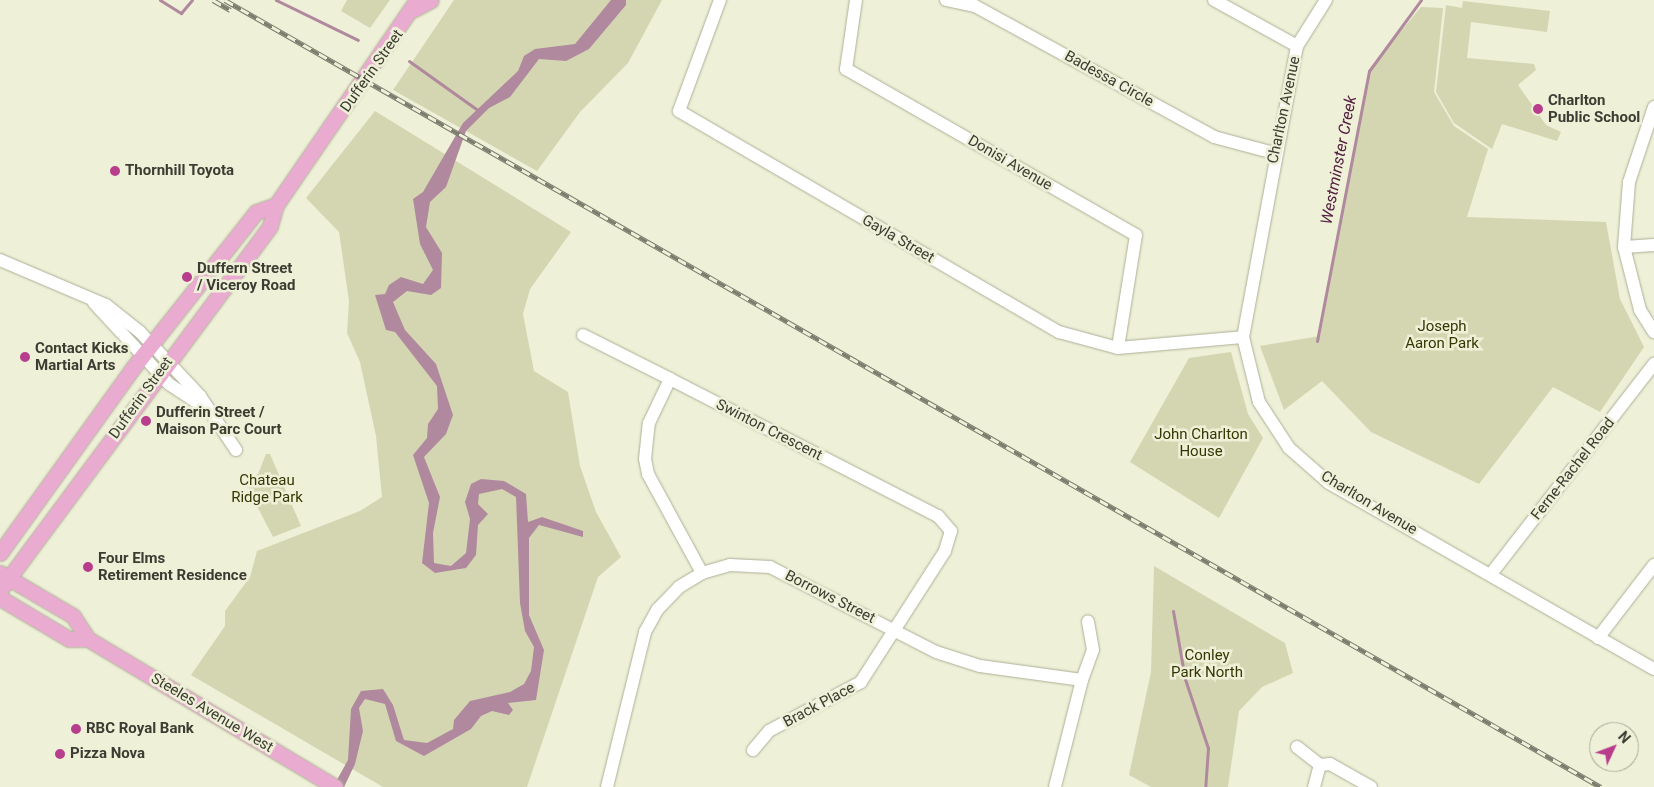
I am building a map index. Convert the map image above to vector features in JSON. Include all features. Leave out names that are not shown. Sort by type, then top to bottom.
[{"type":"main road","name":"Dufferin Street","points":[[3,580],[270,226],[276,204],[416,5],[431,0]]},
{"type":"main road","name":"Dufferin Street","points":[[0,554],[148,349],[256,212],[276,204]]},
{"type":"main road","name":"Steeles Avenue West","points":[[3,580],[73,616],[88,639],[335,787]]},
{"type":"main road","name":"Steeles Avenue West","points":[[0,598],[69,639],[88,639]]},
{"type":"street","name":"Gayla Street","points":[[720,0],[679,111],[1059,332],[1118,348],[1243,337]]},
{"type":"street","name":"Donisi Avenue","points":[[856,0],[846,68],[1136,235],[1118,348]]},
{"type":"street","name":"Badessa Circle","points":[[946,0],[975,6],[1214,137],[1274,153]]},
{"type":"street","points":[[1214,0],[1297,46]]},
{"type":"street","name":"Charlton Avenue","points":[[1326,0],[1297,46],[1274,153],[1243,337],[1260,402],[1288,448],[1329,483],[1654,669]]},
{"type":"street","points":[[1654,107],[1629,182],[1624,246],[1640,310],[1654,332]]},
{"type":"street","points":[[1624,246],[1654,246]]},
{"type":"street","points":[[0,260],[94,303],[106,305],[164,367],[193,404],[207,409],[236,450]]},
{"type":"street","name":"Swinton Crescent","points":[[583,336],[670,379],[947,523],[951,531],[945,551],[896,630]]},
{"type":"street","name":"Ferne-Rachel Road","points":[[1491,574],[1654,364]]},
{"type":"street","points":[[670,379],[649,423],[645,459],[648,474],[702,572]]},
{"type":"street","name":"Borrows Street","points":[[607,787],[645,632],[679,587],[702,572],[730,565],[770,567],[936,652],[980,666],[1082,680]]},
{"type":"street","points":[[1598,638],[1654,565]]},
{"type":"street","points":[[1055,787],[1082,680],[1093,650],[1088,621]]},
{"type":"street","name":"Brack Place","points":[[753,750],[770,731],[856,686],[896,630]]},
{"type":"street","points":[[1296,747],[1320,765],[1330,764],[1371,787]]},
{"type":"street","points":[[1314,787],[1320,765]]},
{"type":"green space","points":[[347,0],[390,0],[370,28],[341,11]]},
{"type":"green space","points":[[454,0],[662,0],[628,63],[580,112],[537,171],[393,90]]},
{"type":"green space","points":[[1463,1],[1550,11],[1547,32],[1471,22],[1467,58],[1534,64],[1536,70],[1518,85],[1546,125],[1561,132],[1557,141],[1502,124],[1492,149],[1454,123],[1436,92],[1446,5],[1462,8]]},
{"type":"green space","name":"Joseph Aaron Park","points":[[1421,7],[1443,8],[1434,92],[1454,126],[1488,149],[1467,217],[1606,222],[1620,299],[1644,347],[1600,412],[1553,387],[1479,484],[1371,432],[1322,381],[1284,410],[1260,346],[1320,336],[1370,68]]},
{"type":"green space","points":[[375,111],[571,232],[530,289],[523,314],[534,371],[568,392],[580,466],[596,512],[621,557],[598,577],[527,787],[383,787],[191,675],[225,626],[225,611],[250,577],[257,551],[360,511],[382,497],[376,436],[360,362],[347,333],[349,301],[339,232],[306,198]]},
{"type":"green space","name":"John Charlton House","points":[[1231,352],[1248,414],[1263,438],[1219,518],[1130,462],[1189,358]]},
{"type":"green space","name":"Chateau Ridge Park","points":[[266,454],[270,454],[301,526],[273,537],[244,481],[258,474]]},
{"type":"green space","name":"Conley Park North","points":[[1154,566],[1285,643],[1293,673],[1262,687],[1239,711],[1228,787],[1151,787],[1129,775],[1151,672]]},
{"type":"shaded area","points":[[611,0],[626,0],[626,5],[589,49],[566,61],[539,59],[510,97],[489,108],[466,131],[446,187],[430,202],[426,227],[442,253],[441,288],[431,295],[407,291],[393,302],[405,330],[436,364],[453,415],[446,434],[424,457],[440,497],[433,533],[434,563],[451,566],[466,553],[470,519],[465,502],[471,484],[481,479],[504,481],[526,494],[528,522],[542,517],[583,531],[583,537],[539,525],[529,538],[529,615],[544,650],[536,700],[508,703],[513,710],[509,715],[492,711],[481,716],[471,729],[424,756],[396,741],[385,704],[365,699],[359,708],[363,731],[355,764],[344,787],[333,787],[348,760],[351,709],[361,691],[383,689],[393,705],[404,740],[427,743],[453,729],[454,720],[470,701],[510,692],[524,684],[531,671],[534,647],[525,631],[520,603],[516,497],[502,489],[479,494],[478,504],[488,514],[478,525],[476,555],[466,568],[435,573],[422,563],[429,503],[413,455],[427,438],[428,424],[438,409],[437,386],[395,332],[386,330],[375,295],[385,294],[389,285],[401,277],[423,284],[433,270],[420,244],[413,199],[423,192],[463,123],[518,71],[524,56],[535,49],[575,44]]},
{"type":"waterway","points":[[160,0],[181,13],[192,0]]},
{"type":"waterway","points":[[276,0],[358,40]]},
{"type":"waterway","name":"Westminster Creek","points":[[1317,341],[1369,71],[1421,0]]},
{"type":"waterway","points":[[409,61],[479,111]]},
{"type":"waterway","name":"Westminster Creek","points":[[1173,611],[1185,679],[1208,748],[1205,787]]},
{"type":"railway","points":[[213,0],[230,10]]},
{"type":"railway","points":[[225,0],[1601,787]]},
{"type":"place","name":"Charlton Public School","points":[[1538,109]]},
{"type":"place","name":"Thornhill Toyota","points":[[115,171]]},
{"type":"place","name":"Duffern Street / Viceroy Road","points":[[187,277]]},
{"type":"place","name":"Contact Kicks Martial Arts","points":[[25,357]]},
{"type":"place","name":"Dufferin Street / Maison Parc Court","points":[[146,421]]},
{"type":"place","name":"Four Elms Retirement Residence","points":[[88,567]]},
{"type":"place","name":"RBC Royal Bank","points":[[76,729]]},
{"type":"place","name":"Pizza Nova","points":[[60,754]]}]
